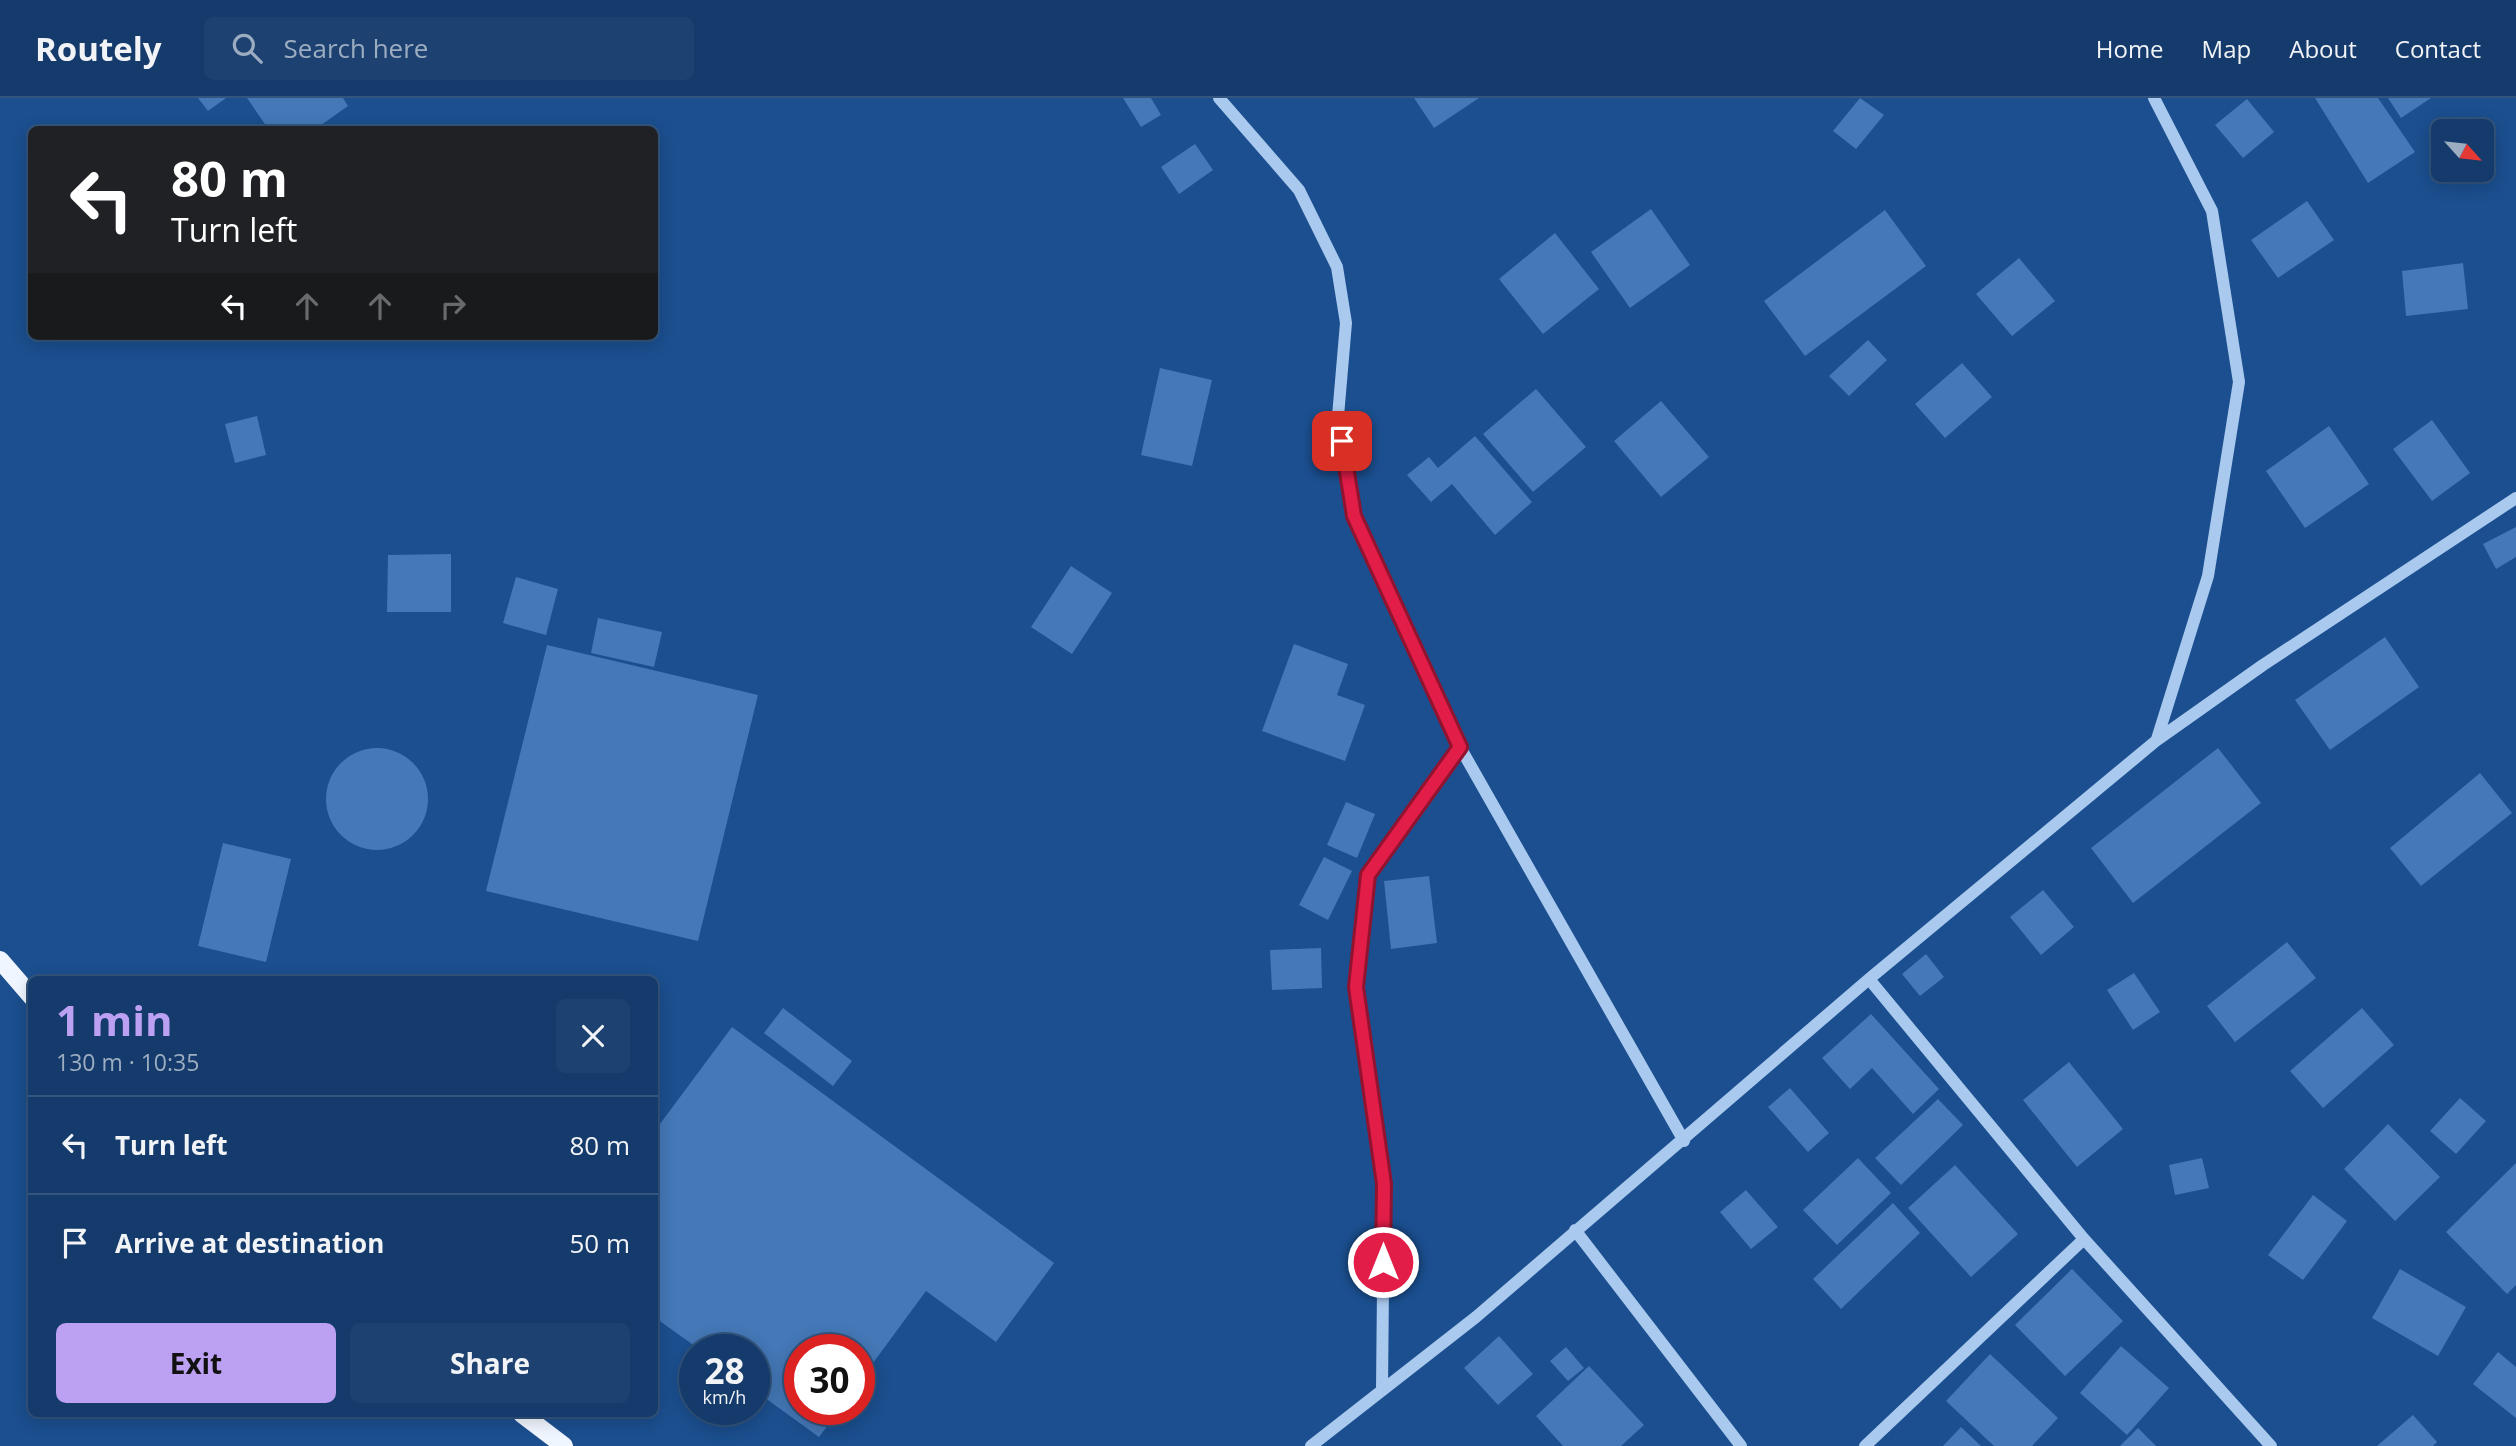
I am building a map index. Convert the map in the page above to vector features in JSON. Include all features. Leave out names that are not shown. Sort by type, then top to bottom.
[{"type":"main road","points":[[0,960],[28,992]]},
{"type":"main road","points":[[526,1417],[564,1446]]},
{"type":"street","points":[[1219,98],[1299,190],[1337,267],[1346,323],[1338,416],[1354,516],[1460,747],[1684,1141]]},
{"type":"street","points":[[2154,98],[2212,211],[2239,382],[2208,576],[2157,740]]},
{"type":"street","points":[[1311,1446],[1476,1317],[1575,1230],[1684,1141],[1869,979],[2157,740],[2263,665],[2516,498]]},
{"type":"street","points":[[1382,1390],[1384,1184],[1356,987],[1368,875],[1460,747]]},
{"type":"street","points":[[1869,979],[2084,1239],[2271,1446]]},
{"type":"street","points":[[1575,1230],[1741,1446]]},
{"type":"street","points":[[1864,1446],[2084,1239]]},
{"type":"building","points":[[198,98],[226,98],[208,111]]},
{"type":"building","points":[[247,98],[343,98],[348,106],[320,126],[266,126]]},
{"type":"building","points":[[1123,98],[1151,98],[1161,115],[1141,127]]},
{"type":"building","points":[[1414,98],[1479,98],[1434,128]]},
{"type":"building","points":[[1860,98],[1884,115],[1856,149],[1833,131]]},
{"type":"building","points":[[2315,98],[2378,98],[2415,152],[2368,183]]},
{"type":"building","points":[[2388,98],[2431,98],[2401,118]]},
{"type":"building","points":[[2247,99],[2274,132],[2243,158],[2215,125]]},
{"type":"building","points":[[1195,144],[1213,170],[1179,194],[1161,167]]},
{"type":"building","points":[[2307,201],[2334,240],[2278,278],[2251,240]]},
{"type":"building","points":[[1651,209],[1690,265],[1630,308],[1591,252]]},
{"type":"building","points":[[1885,210],[1926,266],[1805,356],[1764,301]]},
{"type":"building","points":[[1555,233],[1599,289],[1543,334],[1499,279]]},
{"type":"building","points":[[2019,258],[2055,301],[2012,336],[1976,294]]},
{"type":"building","points":[[2463,263],[2468,309],[2406,316],[2402,271]]},
{"type":"building","points":[[1868,340],[1887,360],[1849,396],[1829,376]]},
{"type":"building","points":[[1962,363],[1992,397],[1945,438],[1915,404]]},
{"type":"building","points":[[1160,368],[1212,380],[1192,466],[1141,455]]},
{"type":"building","points":[[1536,389],[1586,447],[1533,492],[1483,434]]},
{"type":"building","points":[[1661,401],[1709,457],[1661,497],[1614,441]]},
{"type":"building","points":[[257,416],[266,455],[235,463],[225,424]]},
{"type":"building","points":[[2432,420],[2470,473],[2432,501],[2393,449]]},
{"type":"building","points":[[2329,426],[2369,484],[2305,528],[2266,471]]},
{"type":"building","points":[[1475,436],[1532,502],[1495,535],[1452,484],[1431,502],[1407,475],[1429,457],[1438,468]]},
{"type":"building","points":[[2516,527],[2516,557],[2496,569],[2483,544]]},
{"type":"building","points":[[451,554],[451,612],[387,612],[388,555]]},
{"type":"building","points":[[1071,566],[1112,593],[1072,654],[1031,627]]},
{"type":"building","points":[[516,577],[558,589],[546,635],[503,623]]},
{"type":"building","points":[[598,618],[662,632],[654,667],[591,653]]},
{"type":"building","points":[[2385,637],[2419,687],[2330,750],[2295,700]]},
{"type":"building","points":[[1294,644],[1348,664],[1337,695],[1365,705],[1345,761],[1262,731]]},
{"type":"building","points":[[547,645],[758,695],[698,941],[486,891]]},
{"type":"building","points":[[377,748],[396,752],[413,763],[424,780],[428,799],[424,818],[413,835],[396,846],[377,850],[358,846],[341,835],[330,818],[326,799],[330,780],[341,763],[358,752]]},
{"type":"building","points":[[2218,748],[2261,803],[2133,903],[2091,848]]},
{"type":"building","points":[[2480,773],[2512,813],[2421,886],[2390,848]]},
{"type":"building","points":[[1346,802],[1375,814],[1357,858],[1327,845]]},
{"type":"building","points":[[223,843],[291,859],[266,962],[198,946]]},
{"type":"building","points":[[1324,857],[1352,871],[1328,920],[1299,905]]},
{"type":"building","points":[[1429,876],[1437,943],[1391,949],[1384,881]]},
{"type":"building","points":[[2043,890],[2074,927],[2041,955],[2010,917]]},
{"type":"building","points":[[2287,942],[2316,978],[2235,1042],[2207,1006]]},
{"type":"building","points":[[1321,948],[1322,988],[1272,990],[1270,950]]},
{"type":"building","points":[[1926,954],[1944,977],[1920,996],[1902,974]]},
{"type":"building","points":[[2134,973],[2160,1012],[2133,1030],[2107,990]]},
{"type":"building","points":[[783,1008],[852,1061],[833,1086],[764,1033]]},
{"type":"building","points":[[2362,1008],[2394,1045],[2323,1108],[2290,1071]]},
{"type":"building","points":[[1871,1014],[1939,1089],[1913,1114],[1872,1068],[1850,1089],[1822,1058]]},
{"type":"building","points":[[732,1027],[1054,1263],[996,1342],[926,1291],[875,1360],[875,1334],[784,1334],[784,1412],[770,1402],[770,1334],[679,1335],[658,1320],[658,1127]]},
{"type":"building","points":[[2069,1062],[2123,1129],[2077,1167],[2023,1100]]},
{"type":"building","points":[[1790,1088],[1829,1133],[1808,1152],[1768,1107]]},
{"type":"building","points":[[2460,1098],[2486,1121],[2456,1154],[2430,1131]]},
{"type":"building","points":[[1938,1099],[1963,1125],[1901,1185],[1875,1158]]},
{"type":"building","points":[[2388,1124],[2440,1177],[2395,1221],[2344,1169]]},
{"type":"building","points":[[1858,1158],[1891,1193],[1837,1245],[1803,1210]]},
{"type":"building","points":[[2202,1158],[2209,1188],[2175,1195],[2169,1165]]},
{"type":"building","points":[[2516,1163],[2516,1285],[2507,1294],[2446,1232]]},
{"type":"building","points":[[1955,1165],[2018,1234],[1971,1277],[1908,1208]]},
{"type":"building","points":[[1746,1190],[1778,1227],[1751,1249],[1720,1212]]},
{"type":"building","points":[[2313,1195],[2347,1221],[2303,1280],[2268,1255]]},
{"type":"building","points":[[1893,1203],[1920,1233],[1841,1309],[1813,1279]]},
{"type":"building","points":[[2072,1269],[2123,1321],[2065,1376],[2015,1325]]},
{"type":"building","points":[[2400,1269],[2466,1307],[2438,1356],[2372,1318]]},
{"type":"building","points":[[1499,1336],[1533,1374],[1498,1405],[1464,1368]]},
{"type":"building","points":[[2121,1346],[2169,1388],[2127,1435],[2080,1393]]},
{"type":"building","points":[[1566,1347],[1584,1368],[1568,1381],[1550,1361]]},
{"type":"building","points":[[2498,1352],[2516,1367],[2516,1418],[2473,1384]]},
{"type":"building","points":[[1990,1354],[2058,1418],[2032,1446],[1994,1446],[1946,1401]]},
{"type":"building","points":[[1589,1366],[1644,1425],[1621,1446],[1563,1446],[1536,1416]]},
{"type":"building","points":[[2413,1415],[2437,1442],[2433,1446],[2377,1446]]},
{"type":"building","points":[[802,1425],[828,1425],[819,1437]]},
{"type":"building","points":[[1961,1427],[1981,1446],[1943,1446]]},
{"type":"building","points":[[2138,1428],[2156,1446],[2120,1446]]},
{"type":"route","points":[[1342,441],[1354,516],[1460,747],[1368,875],[1356,987],[1384,1184],[1383,1262]]}]
